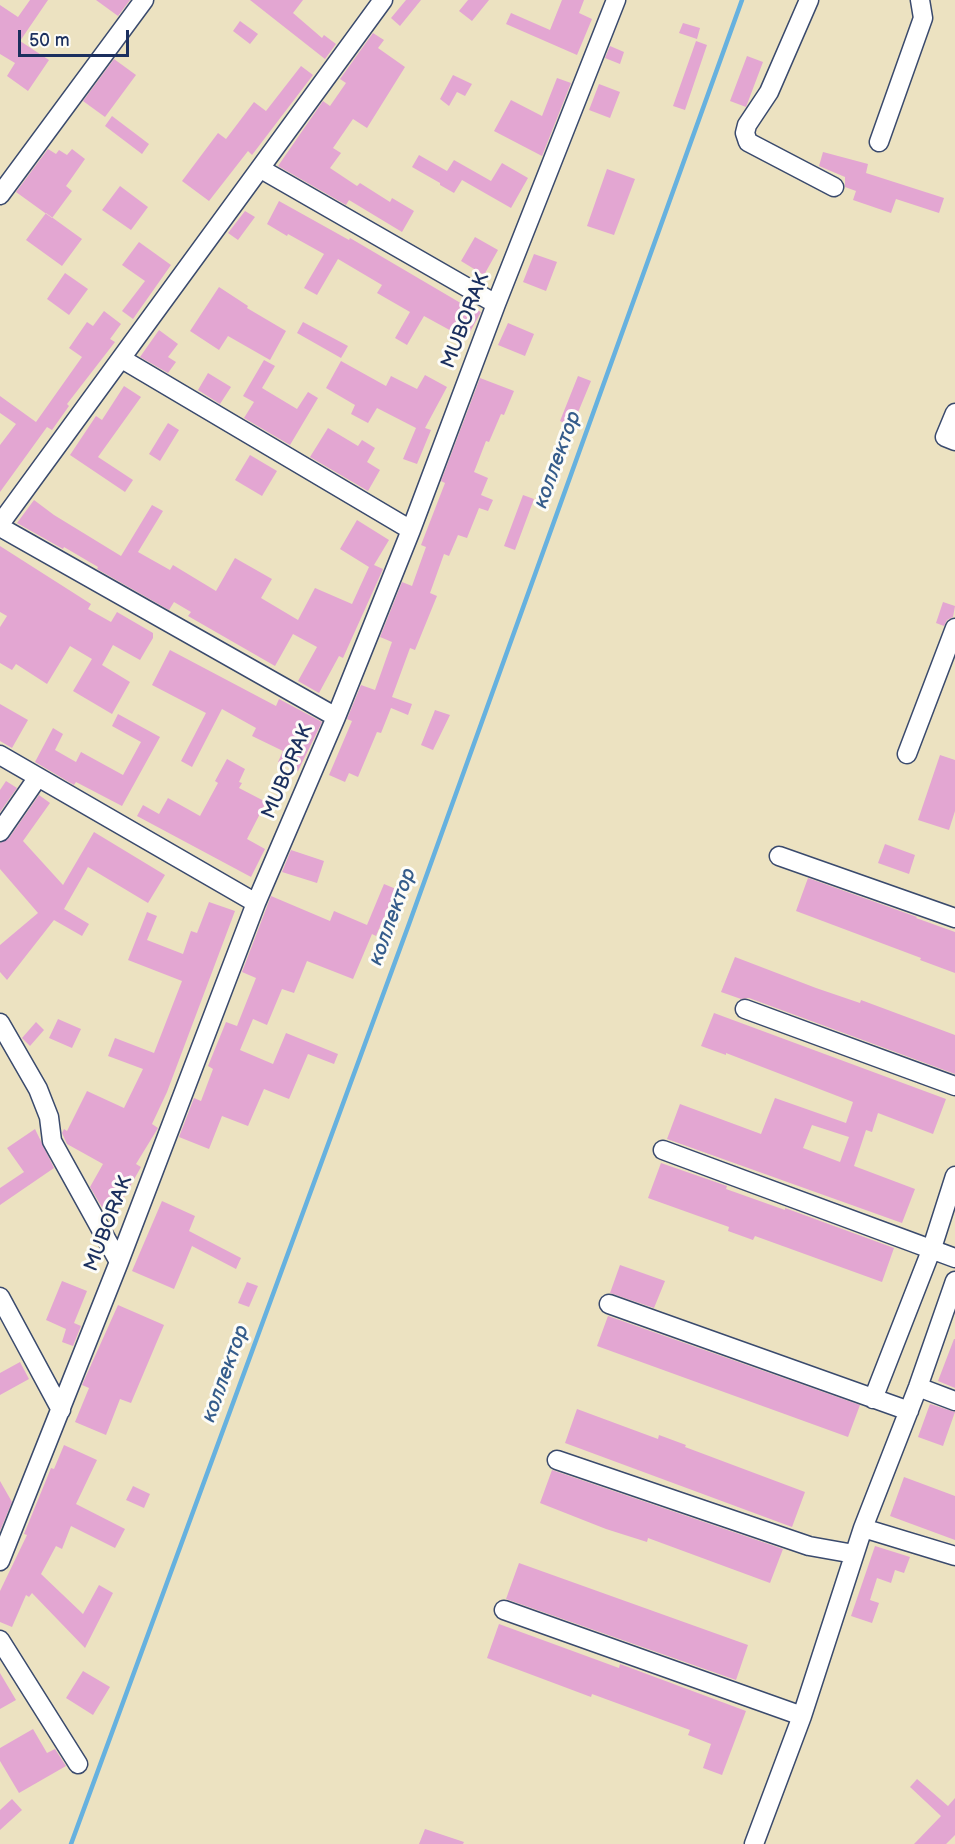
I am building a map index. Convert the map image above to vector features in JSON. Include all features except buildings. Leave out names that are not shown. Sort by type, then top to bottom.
[{"type":"street","points":[[0,195],[144,0]]},
{"type":"street","points":[[336,717],[0,526],[383,0]]},
{"type":"street","name":"MUBORAK","points":[[0,1561],[62,1410],[256,903],[336,717],[411,530],[496,304],[616,0]]},
{"type":"street","points":[[809,0],[769,92],[747,125],[745,134],[748,142],[834,187]]},
{"type":"street","points":[[879,142],[923,18],[920,0]]},
{"type":"street","points":[[261,169],[496,304]]},
{"type":"street","points":[[122,358],[411,530]]},
{"type":"street","points":[[955,413],[945,437],[955,441]]},
{"type":"street","points":[[908,754],[955,627]]},
{"type":"street","points":[[0,755],[256,903]]},
{"type":"street","points":[[0,832],[39,777]]},
{"type":"street","points":[[779,856],[955,918]]},
{"type":"street","points":[[745,1009],[955,1086]]},
{"type":"street","points":[[0,1023],[38,1089],[49,1117],[52,1141],[119,1262]]},
{"type":"street","points":[[663,1150],[955,1258]]},
{"type":"street","points":[[873,1399],[932,1248],[955,1176]]},
{"type":"street","points":[[754,1844],[802,1716],[862,1528],[909,1411],[955,1281]]},
{"type":"street","points":[[0,1297],[62,1410]]},
{"type":"street","points":[[609,1304],[909,1411]]},
{"type":"street","points":[[918,1387],[955,1401]]},
{"type":"street","points":[[557,1460],[809,1546],[854,1554]]},
{"type":"street","points":[[862,1528],[955,1556]]},
{"type":"street","points":[[504,1610],[802,1716]]},
{"type":"street","points":[[0,1640],[78,1764]]},
{"type":"waterway","name":"коллектор","points":[[71,1844],[409,924],[742,0]]}]
